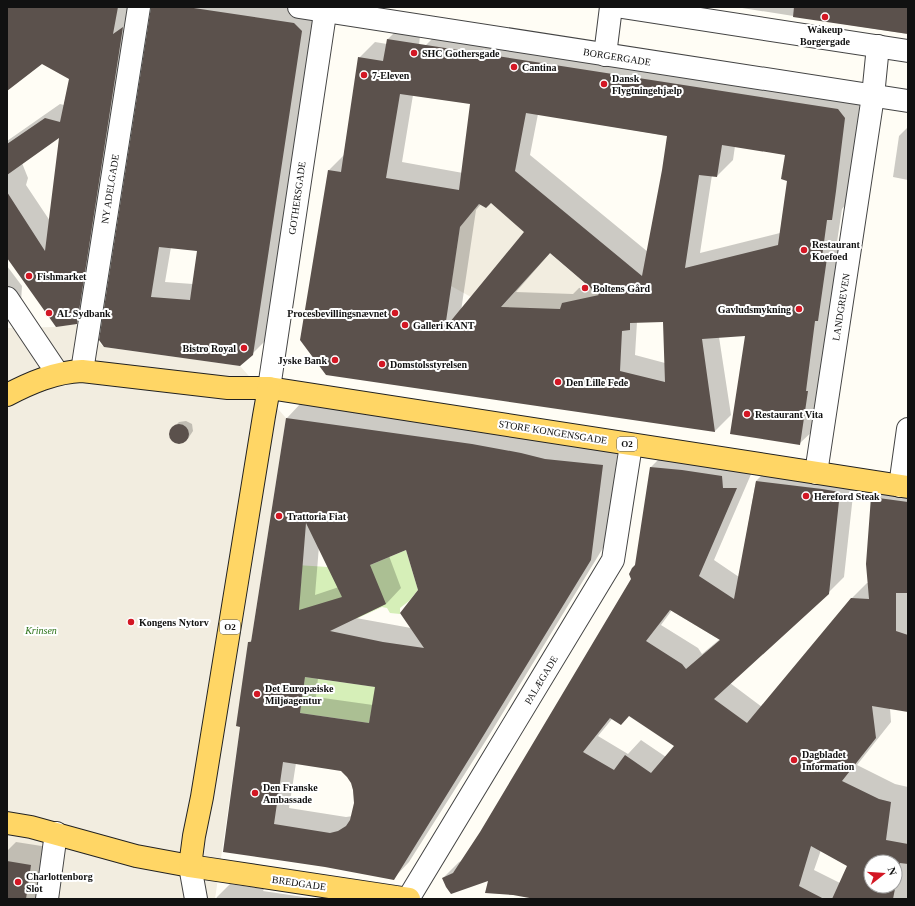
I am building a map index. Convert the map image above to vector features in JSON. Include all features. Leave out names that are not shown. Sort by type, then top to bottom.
[{"type":"main road","name":"O2","points":[[7,395],[35,381],[58,374],[82,371],[228,388],[269,388],[190,866]]},
{"type":"main road","name":"STORE KONGENSGADE","points":[[269,388],[904,487]]},
{"type":"main road","points":[[7,823],[56,833],[136,856],[190,866]]},
{"type":"main road","name":"BREDGADE","points":[[190,866],[408,899]]},
{"type":"street","name":"NY ADELGADE","points":[[82,371],[139,7]]},
{"type":"street","name":"BORGERGADE","points":[[299,7],[326,9],[605,55],[908,101]]},
{"type":"street","points":[[605,55],[612,7]]},
{"type":"street","points":[[622,7],[908,51]]},
{"type":"street","name":"GOTHERSGADE","points":[[269,388],[326,9]]},
{"type":"street","name":"LANDGREVEN","points":[[816,473],[873,96],[878,46]]},
{"type":"street","points":[[7,298],[58,374]]},
{"type":"street","points":[[904,487],[908,429]]},
{"type":"street","name":"PALÆGADE","points":[[408,899],[614,560],[631,445]]},
{"type":"street","points":[[47,899],[56,833]]},
{"type":"street","points":[[185,899],[190,866]]},
{"type":"street","points":[[190,866],[196,899]]},
{"type":"green space","points":[[406,550],[418,590],[409,601],[400,608],[400,614],[390,613],[387,608],[382,607],[358,618],[342,620],[296,631],[302,573],[296,565],[328,567],[368,566]]},
{"type":"green space","points":[[305,677],[376,687],[369,723],[300,713]]},
{"type":"shaded area","name":"Boltens Gård","points":[[491,203],[579,278],[586,276],[653,290],[560,310],[498,311],[530,275],[509,251],[471,297],[451,286],[460,227],[479,204],[486,208]]},
{"type":"shaded area","name":"Kongens Nytorv","points":[[75,324],[104,347],[240,366],[286,418],[251,642],[248,642],[240,727],[215,899],[26,899],[7,861],[7,328],[56,327]]},
{"type":"building","points":[[7,7],[118,7],[113,34],[123,27],[77,324],[56,327],[7,258],[7,192],[45,251],[59,138],[7,175],[7,144],[45,118],[60,122],[69,79],[42,64],[7,91]]},
{"type":"building","points":[[151,7],[187,7],[294,23],[302,31],[253,355],[240,366],[104,347],[99,340]],"holes":[[[159,247],[197,251],[190,300],[151,297]]]},
{"type":"building","points":[[794,7],[908,7],[908,34],[793,17]]},
{"type":"building","points":[[387,39],[838,109],[845,118],[832,220],[827,220],[822,257],[827,258],[818,321],[815,321],[806,391],[808,391],[800,445],[730,434],[745,336],[702,339],[715,432],[326,375],[300,340],[328,170],[341,172],[358,57],[383,61]],"holes":[[[400,94],[470,104],[459,190],[386,178]],[[526,113],[667,136],[642,276],[515,171]],[[722,145],[785,155],[781,179],[787,181],[778,245],[685,268],[699,175],[717,177]],[[491,203],[524,232],[445,328],[460,227],[479,204],[486,208]],[[550,253],[599,295],[562,303],[560,309],[501,307]],[[663,322],[665,382],[620,371],[622,331],[630,330],[630,323]]]},
{"type":"building","points":[[286,418],[472,444],[545,459],[603,465],[591,560],[394,880],[325,867],[223,852],[240,727],[236,726],[248,642],[251,642]],"holes":[[[306,523],[342,597],[299,610]],[[406,550],[418,590],[400,613],[424,648],[383,642],[330,631],[386,604],[370,565]],[[305,677],[375,687],[369,723],[300,713]],[[283,762],[341,771],[351,783],[354,803],[350,820],[346,826],[338,831],[330,833],[274,824]]]},
{"type":"building","points":[[179,424],[186,427],[189,434],[186,441],[179,444],[172,441],[169,434],[172,427]]},
{"type":"building","points":[[650,467],[722,476],[723,488],[737,488],[699,576],[734,599],[756,481],[840,492],[829,594],[714,699],[747,723],[851,598],[869,599],[866,564],[871,497],[908,502],[908,593],[896,593],[896,631],[908,635],[908,712],[872,706],[876,738],[842,781],[879,799],[891,802],[886,840],[908,844],[908,864],[903,863],[903,854],[863,854],[863,894],[894,894],[893,899],[832,899],[847,866],[811,846],[799,886],[824,899],[535,899],[513,895],[485,893],[488,881],[451,894],[442,878],[453,873],[480,832],[631,579],[629,574],[635,565]],"holes":[[[670,610],[720,640],[686,669],[682,664],[646,641]],[[629,716],[674,746],[651,773],[625,755],[614,770],[583,752],[610,718],[621,725]]]},
{"type":"building","name":"Charlottenborg Slot","points":[[7,861],[31,865],[26,899],[7,899]]},
{"type":"place","name":"Wakeup Borgergade","points":[[825,17]]},
{"type":"place","name":"SHC Gothersgade","points":[[414,53]]},
{"type":"place","name":"Cantina","points":[[514,67]]},
{"type":"place","name":"7-Eleven","points":[[364,75]]},
{"type":"place","name":"Dansk Flygtningehjælp","points":[[604,84]]},
{"type":"place","name":"Restaurant Koefoed","points":[[804,250]]},
{"type":"place","name":"Fishmarket","points":[[29,276]]},
{"type":"place","name":"Boltens Gård","points":[[585,288]]},
{"type":"place","name":"Gavludsmykning","points":[[799,309]]},
{"type":"place","name":"AL Sydbank","points":[[49,313]]},
{"type":"place","name":"Procesbevillingsnævnet","points":[[395,313]]},
{"type":"place","name":"Galleri KANT","points":[[405,325]]},
{"type":"place","name":"Bistro Royal","points":[[244,348]]},
{"type":"place","name":"Jyske Bank","points":[[335,360]]},
{"type":"place","name":"Domstolsstyrelsen","points":[[382,364]]},
{"type":"place","name":"Den Lille Fede","points":[[558,382]]},
{"type":"place","name":"Restaurant Vita","points":[[747,414]]},
{"type":"place","name":"Hereford Steak","points":[[806,496]]},
{"type":"place","name":"Trattoria Fiat","points":[[279,516]]},
{"type":"place","name":"Kongens Nytorv","points":[[131,622]]},
{"type":"place","name":"Det Europæiske Miljøagentur","points":[[257,694]]},
{"type":"place","name":"Dagbladet Information","points":[[794,760]]},
{"type":"place","name":"Den Franske Ambassade","points":[[255,793]]},
{"type":"place","name":"Charlottenborg Slot","points":[[18,882]]},
{"type":"park label","name":"Krinsen","points":[[41,630]]}]
